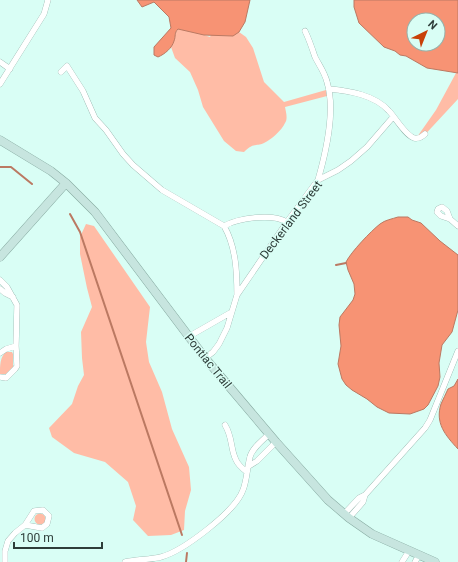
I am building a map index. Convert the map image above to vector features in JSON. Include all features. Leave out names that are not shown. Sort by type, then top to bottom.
[{"type":"main road","name":"Pontiac Trail","points":[[0,140],[51,171],[66,183],[95,212],[188,337],[269,434],[328,500],[372,534],[409,551],[417,559],[435,562]]},
{"type":"main road","points":[[0,257],[66,183]]},
{"type":"street","points":[[0,84],[44,14],[48,0]]},
{"type":"street","points":[[305,31],[327,81],[329,89],[330,123],[328,146],[318,180]]},
{"type":"street","points":[[0,62],[10,69]]},
{"type":"street","points":[[60,72],[67,66],[83,91],[95,118],[133,165],[162,190],[224,226],[234,256],[237,272],[237,295]]},
{"type":"street","points":[[329,89],[348,91],[371,98],[384,106],[412,137],[420,138],[425,134]]},
{"type":"street","name":"Deckerland Street","points":[[205,358],[214,352],[219,344],[227,328],[230,313],[237,295],[318,180],[338,170],[351,161],[367,147],[393,117]]},
{"type":"street","points":[[224,226],[238,221],[260,218],[276,218],[287,222]]},
{"type":"street","points":[[450,219],[458,226]]},
{"type":"street","points":[[0,280],[8,287],[14,297],[18,310],[16,346],[17,366],[6,378],[0,377]]},
{"type":"street","points":[[0,289],[4,293],[14,297]]},
{"type":"street","points":[[188,337],[230,313]]},
{"type":"street","points":[[0,353],[6,348],[16,346]]},
{"type":"street","points":[[347,516],[363,502],[365,495],[425,428],[430,420],[458,351]]},
{"type":"street","points":[[225,425],[231,437],[236,459],[242,468],[248,469]]},
{"type":"street","points":[[125,562],[162,557],[177,551],[189,543],[226,512],[237,500],[243,490],[250,456],[269,434]]},
{"type":"street","points":[[248,469],[276,442]]},
{"type":"street","points":[[5,562],[5,551],[8,541],[25,525]]},
{"type":"street","points":[[402,562],[409,551]]},
{"type":"shaded area","points":[[137,0],[250,0],[245,22],[239,32],[233,36],[204,35],[178,29],[172,46],[158,57],[154,55],[154,47],[171,28],[169,17],[154,2],[142,7]]},
{"type":"shaded area","points":[[354,0],[458,0],[458,73],[427,68],[406,56],[400,55],[395,51],[384,47],[359,23],[354,7]]},
{"type":"shaded area","points":[[178,29],[192,31],[210,37],[211,35],[228,35],[239,32],[246,37],[253,48],[264,82],[284,102],[326,90],[327,96],[285,107],[286,121],[276,134],[267,142],[252,146],[244,152],[236,151],[224,141],[203,107],[198,90],[190,72],[175,58],[171,47]]},
{"type":"shaded area","points":[[456,73],[458,73],[458,99],[420,140],[417,137],[436,110]]},
{"type":"shaded area","points":[[398,217],[408,217],[421,223],[458,255],[458,310],[452,332],[442,345],[439,363],[440,377],[438,386],[428,405],[424,409],[410,414],[389,413],[377,407],[352,390],[342,379],[338,364],[341,346],[339,325],[340,317],[353,300],[355,294],[354,284],[346,262],[357,247],[376,227],[384,222]]},
{"type":"shaded area","points":[[86,224],[94,226],[150,307],[146,342],[149,362],[162,392],[172,429],[189,467],[191,490],[185,511],[184,530],[171,535],[148,536],[133,520],[136,506],[128,482],[105,462],[74,453],[52,437],[49,428],[72,404],[78,386],[84,375],[81,332],[92,307],[80,254],[80,237]]},
{"type":"shaded area","points":[[6,352],[12,352],[13,354],[13,367],[6,374],[0,374],[1,359]]},
{"type":"shaded area","points":[[458,379],[458,449],[445,434],[442,428],[439,411],[448,389],[454,386]]},
{"type":"shaded area","points":[[38,514],[42,514],[44,515],[44,523],[38,524],[35,521],[35,517]]},
{"type":"waterway","points":[[0,167],[11,167],[32,184]]},
{"type":"waterway","points":[[70,214],[80,232],[182,535]]},
{"type":"waterway","points":[[336,265],[346,263]]},
{"type":"waterway","points":[[186,562],[187,553]]}]
